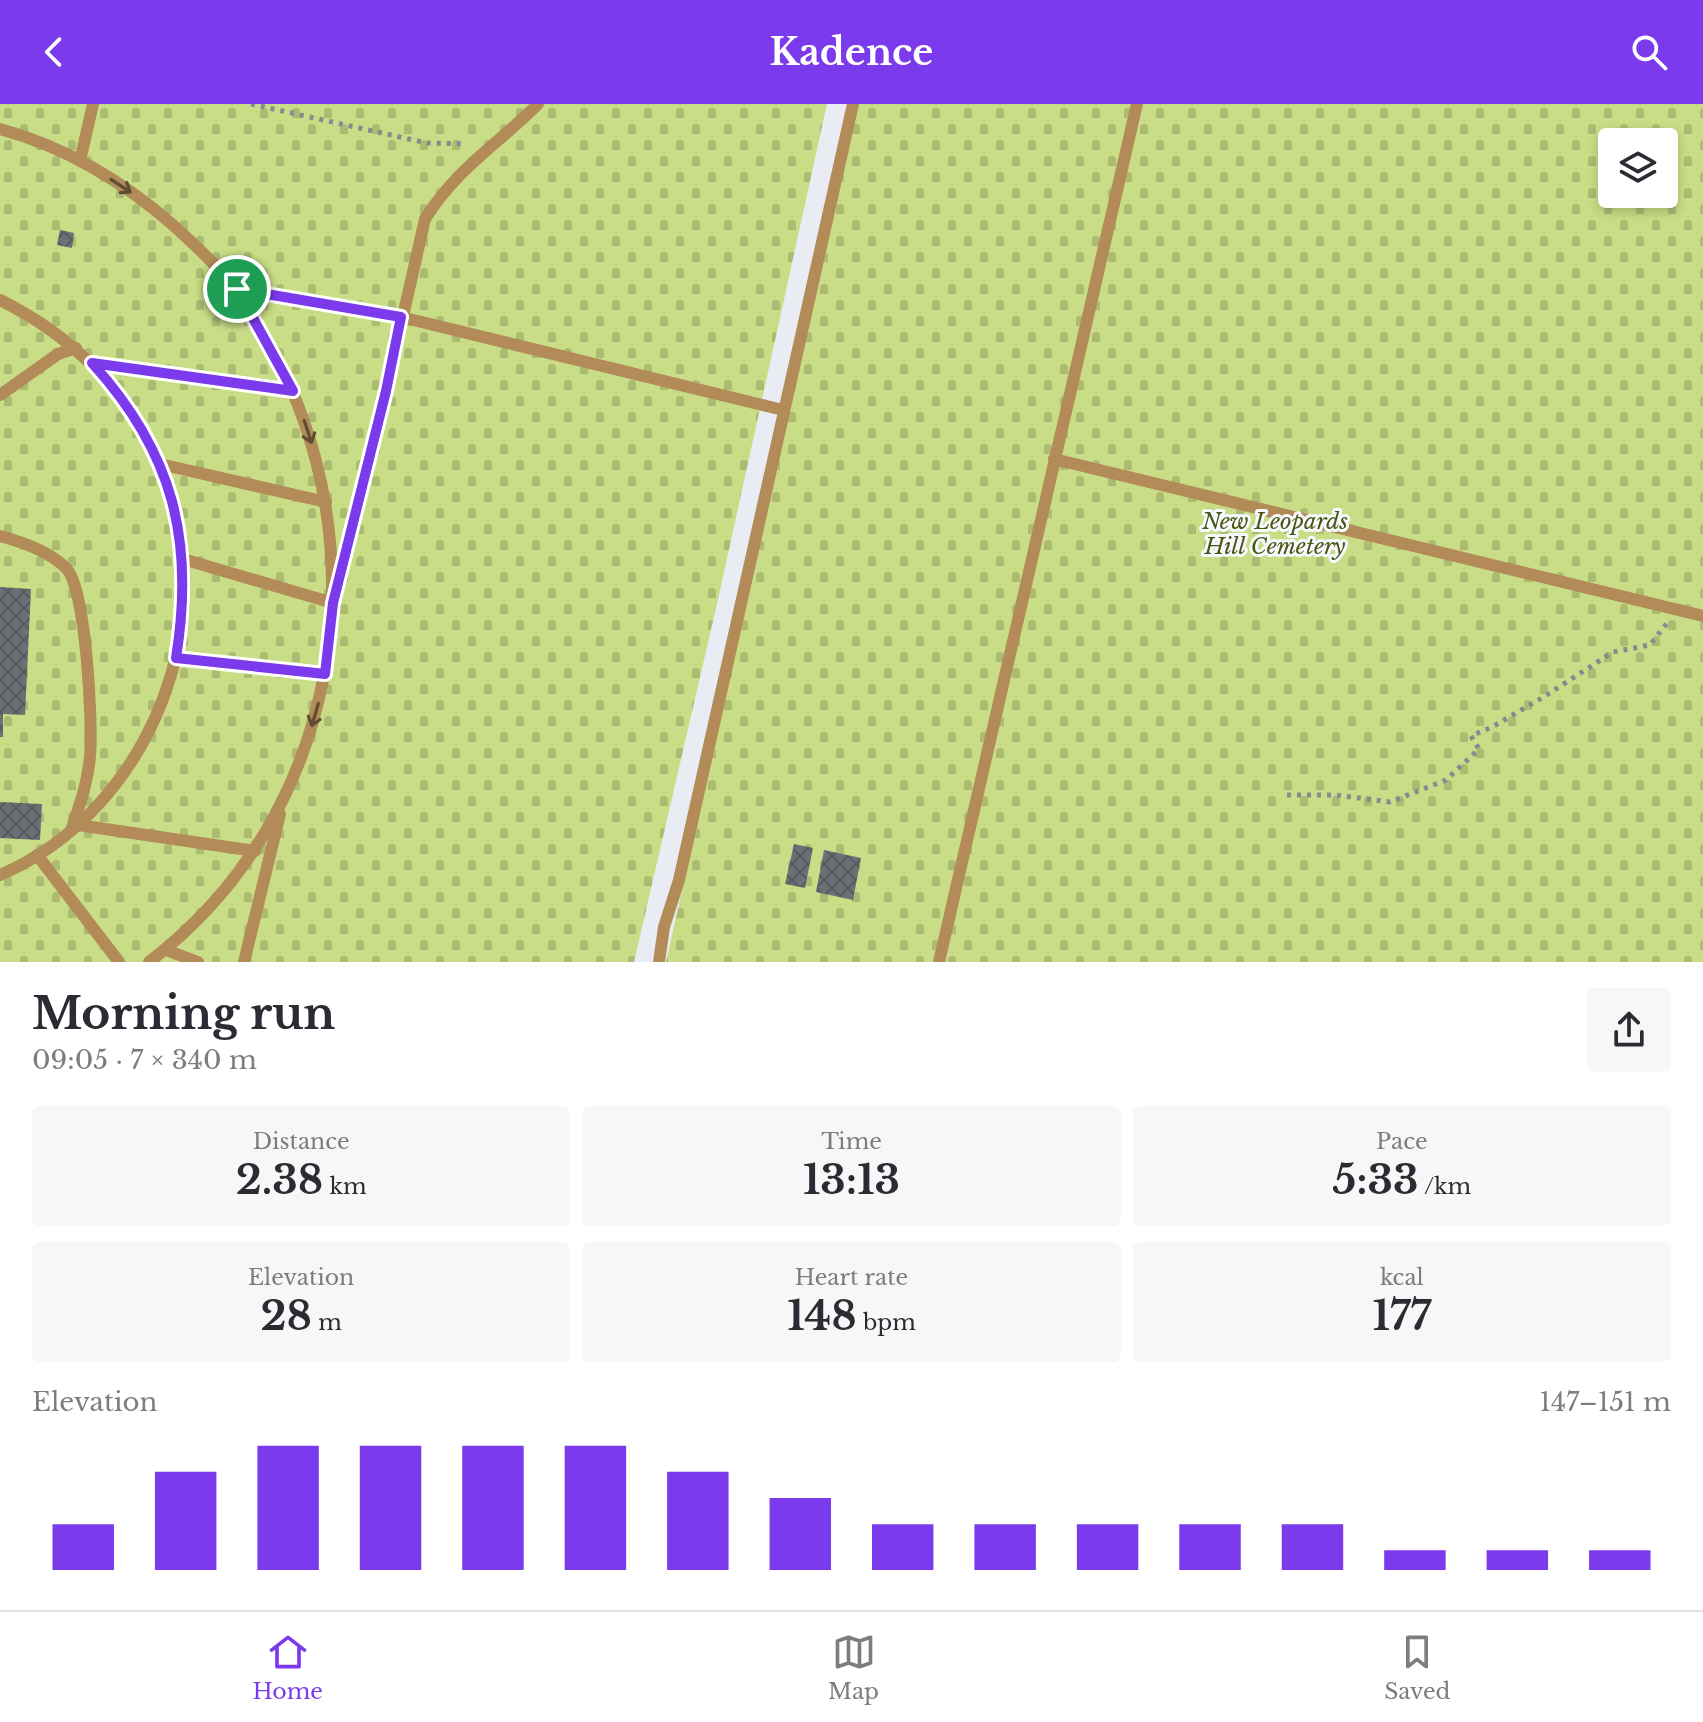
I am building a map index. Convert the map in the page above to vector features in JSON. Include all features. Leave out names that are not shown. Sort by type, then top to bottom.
[{"type":"lane","points":[[80,161],[93,104]]},
{"type":"lane","points":[[149,962],[166,950],[228,886],[255,851],[285,794],[309,735],[325,674],[333,603],[425,219],[440,195],[460,173],[538,104]]},
{"type":"lane","points":[[659,962],[664,927],[679,880],[853,104]]},
{"type":"lane","points":[[939,962],[1137,104]]},
{"type":"lane","points":[[0,129],[80,161],[153,208],[237,289],[293,391],[307,427],[326,502],[331,536],[333,603]]},
{"type":"lane","points":[[237,289],[401,317],[783,410]]},
{"type":"lane","points":[[0,300],[26,313],[76,348],[123,400],[160,464],[179,525],[183,559],[183,609],[176,658],[161,705],[140,749],[112,790],[74,828],[37,855],[0,875]]},
{"type":"lane","points":[[0,395],[58,354],[76,348]]},
{"type":"lane","points":[[92,363],[293,391]]},
{"type":"lane","points":[[1054,459],[1703,616]]},
{"type":"lane","points":[[160,464],[326,502]]},
{"type":"lane","points":[[0,536],[33,547],[69,570],[77,593],[92,708],[87,783],[74,828]]},
{"type":"lane","points":[[183,559],[333,603]]},
{"type":"lane","points":[[176,658],[325,674]]},
{"type":"lane","points":[[244,962],[285,794]]},
{"type":"lane","points":[[74,828],[255,851]]},
{"type":"lane","points":[[37,855],[119,962]]},
{"type":"lane","points":[[166,950],[198,962]]},
{"type":"path","points":[[251,104],[427,143],[493,145]]},
{"type":"path","points":[[1287,795],[1336,795],[1390,802],[1446,780],[1479,749],[1471,736],[1530,705],[1613,652],[1650,645],[1677,609]]},
{"type":"green space","points":[[0,104],[827,104],[717,604],[634,962],[0,962]]},
{"type":"green space","name":"New Leopards Hill Cemetery","points":[[857,104],[1703,104],[1703,962],[666,962]]},
{"type":"building","points":[[60,230],[74,233],[72,248],[57,245]]},
{"type":"building","points":[[0,587],[31,589],[25,715],[3,714],[3,737],[0,737]]},
{"type":"building","points":[[0,802],[42,804],[40,840],[0,838]]},
{"type":"building","points":[[794,844],[813,848],[805,888],[785,884]]},
{"type":"building","points":[[824,850],[861,858],[853,900],[816,892]]},
{"type":"route","points":[[237,289],[401,317],[386,391],[333,603],[325,674],[176,658],[183,609],[179,525],[160,464],[137,420],[92,363],[293,391],[237,289]]}]
